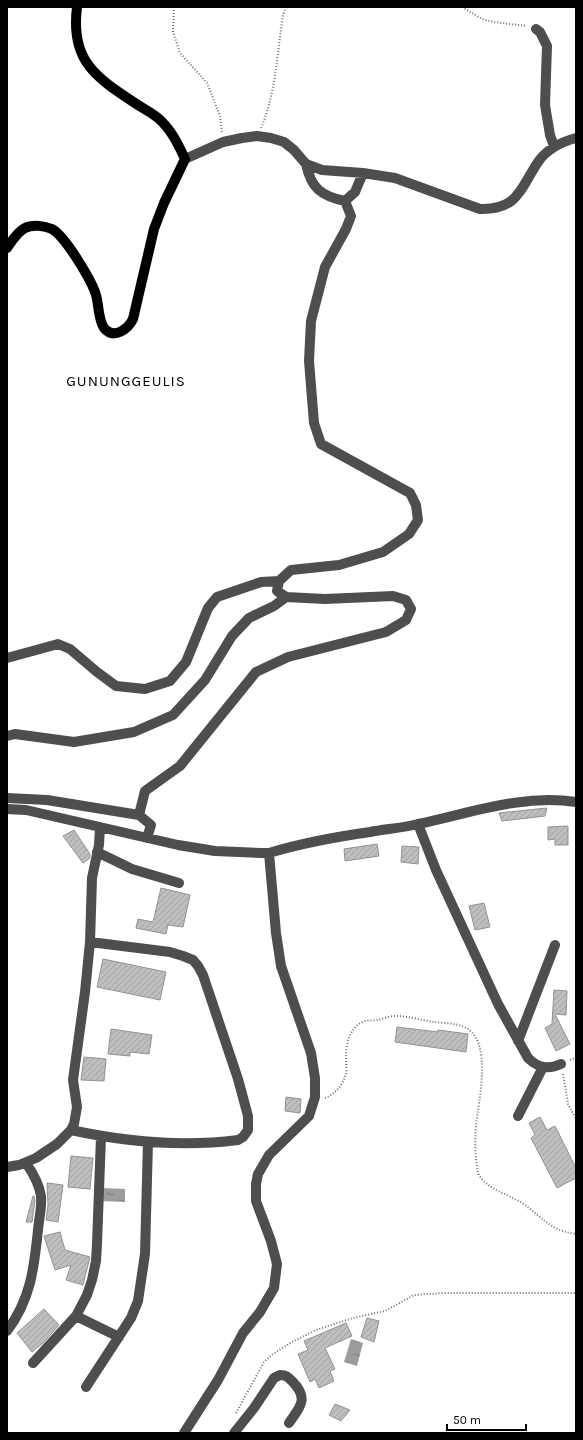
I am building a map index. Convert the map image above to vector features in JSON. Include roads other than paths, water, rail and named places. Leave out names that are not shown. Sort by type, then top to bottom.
[{"type":"main road","points":[[7,248],[16,235],[30,226],[41,226],[52,230],[64,241],[90,280],[96,295],[104,327],[108,331],[114,333],[122,332],[130,325],[133,319],[154,229],[164,203],[185,159],[174,138],[158,118],[110,86],[92,70],[81,54],[76,35],[75,21],[77,7]]},
{"type":"street","points":[[536,29],[540,32],[546,46],[545,105],[550,135],[554,146]]},
{"type":"street","points":[[185,159],[223,142],[258,136],[272,138],[284,142],[294,150],[306,164],[322,170],[363,173],[394,178],[480,209],[494,209],[501,207],[515,198],[539,161],[554,146],[576,138]]},
{"type":"street","points":[[306,164],[308,176],[319,191],[331,198],[345,201]]},
{"type":"street","points":[[345,201],[355,192],[363,173]]},
{"type":"street","points":[[140,815],[145,791],[180,766],[256,672],[288,656],[386,632],[406,620],[411,609],[406,600],[393,596],[325,599],[286,597],[277,591],[279,582],[291,570],[339,565],[383,552],[409,534],[418,520],[416,505],[410,494],[321,444],[314,423],[309,362],[311,321],[326,267],[346,229],[350,216],[345,201]]},
{"type":"street","points":[[7,658],[58,644],[70,649],[116,686],[145,689],[170,681],[186,662],[208,608],[217,597],[261,582],[279,582]]},
{"type":"street","points":[[7,736],[14,734],[74,742],[134,732],[173,715],[205,680],[232,636],[240,627],[249,618],[274,606],[286,597]]},
{"type":"street","points":[[7,798],[47,800],[140,815],[151,825],[147,838]]},
{"type":"street","points":[[7,809],[26,810],[178,845],[215,851],[269,853],[314,841],[418,824],[505,803],[552,800],[576,802]]},
{"type":"street","points":[[418,824],[436,870],[498,1004],[528,1058],[533,1063],[543,1068],[561,1064]]},
{"type":"street","points":[[7,1167],[26,1163],[57,1144],[71,1130],[76,1116],[77,1098],[73,1080],[85,992],[90,942],[92,878],[99,845],[100,827]]},
{"type":"street","points":[[97,852],[132,869],[179,882]]},
{"type":"street","points":[[184,1433],[218,1380],[243,1333],[260,1312],[274,1288],[277,1264],[272,1241],[256,1201],[256,1184],[258,1174],[269,1155],[309,1116],[316,1097],[311,1053],[281,966],[276,933],[269,853]]},
{"type":"street","points":[[71,1130],[101,1136],[148,1142],[191,1143],[238,1140],[243,1137],[248,1130],[248,1116],[238,1079],[203,975],[193,960],[170,952],[90,942]]},
{"type":"street","points":[[518,1041],[555,945]]},
{"type":"street","points":[[518,1116],[543,1068]]},
{"type":"street","points":[[33,1363],[76,1316],[92,1280],[96,1261],[101,1136]]},
{"type":"street","points":[[86,1386],[135,1310],[145,1254],[148,1142]]},
{"type":"street","points":[[7,1331],[20,1312],[25,1300],[31,1282],[35,1254],[41,1197],[37,1181],[26,1163]]},
{"type":"street","points":[[76,1316],[119,1337]]},
{"type":"street","points":[[234,1433],[254,1408],[274,1378],[280,1375],[289,1377],[298,1388],[302,1396],[302,1404],[289,1423]]},
{"type":"water","points":[[102,1188],[125,1189],[125,1202],[101,1201]]},
{"type":"water","points":[[351,1339],[363,1343],[357,1366],[344,1362]]},
{"type":"district","name":"GUNUNGGEULIS","points":[[126,381]]}]
